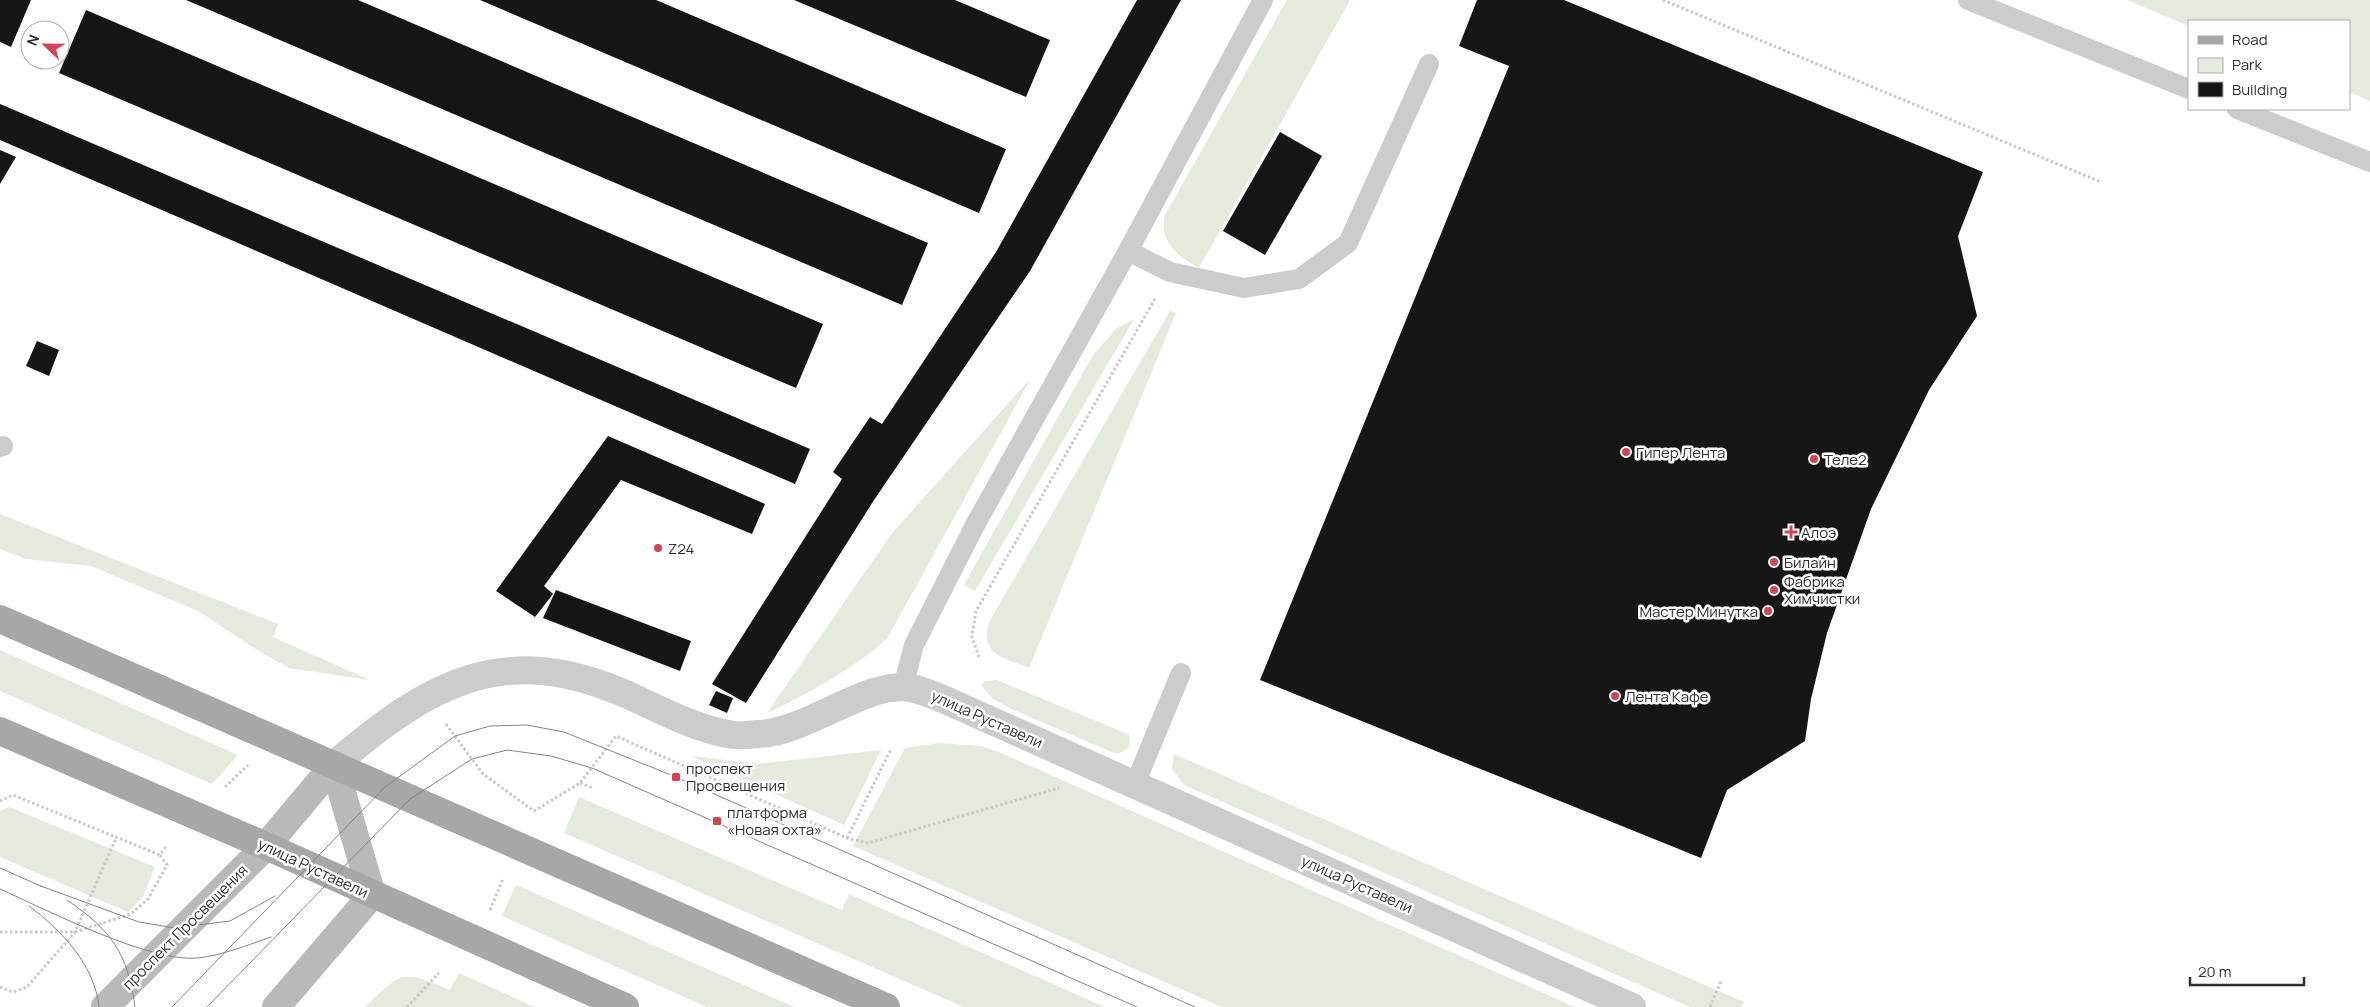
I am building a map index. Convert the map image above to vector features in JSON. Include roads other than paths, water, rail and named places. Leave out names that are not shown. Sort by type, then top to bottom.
[{"type":"main road","points":[[0,619],[886,1007]]},
{"type":"main road","name":"улица Руставели","points":[[0,731],[266,846],[625,1007]]},
{"type":"main road","points":[[276,1007],[372,895],[334,765]]},
{"type":"main road","name":"проспект Просвещения","points":[[105,1007],[266,846],[334,765]]},
{"type":"street","name":"улица Руставели","points":[[334,765],[375,730],[431,694],[478,675],[516,670],[545,671],[595,681],[666,712],[734,735],[772,734],[876,693],[903,687],[923,691],[943,699],[1632,1007]]},
{"type":"lane","points":[[903,687],[914,645],[975,525],[1128,251],[1263,0]]},
{"type":"lane","points":[[1968,0],[2188,89]]},
{"type":"lane","points":[[1128,251],[1170,272],[1244,288],[1299,279],[1348,243],[1429,64]]},
{"type":"lane","points":[[2240,110],[2370,162]]},
{"type":"lane","points":[[1134,784],[1181,673]]},
{"type":"tram line","points":[[172,1007],[385,787],[455,736],[490,726],[527,725],[564,732],[676,777],[1195,1007]]},
{"type":"tram line","points":[[207,1007],[410,799],[472,759],[507,750],[551,756],[592,768],[1137,1007]]},
{"type":"tram line","points":[[0,868],[43,887]]},
{"type":"tram line","points":[[38,885],[139,922],[175,928],[230,921],[275,896]]},
{"type":"tram line","points":[[0,889],[127,944],[178,957],[198,958],[217,955],[271,937]]},
{"type":"tram line","points":[[67,900],[95,922],[115,944],[128,972],[135,1007]]},
{"type":"tram line","points":[[29,906],[64,937],[84,963],[91,977],[99,1007]]},
{"type":"place","name":"Гипер Лента","points":[[1626,452]]},
{"type":"place","name":"Теле2","points":[[1814,459]]},
{"type":"place","name":"Алоэ","points":[[1791,532]]},
{"type":"place","name":"Z24","points":[[658,548]]},
{"type":"place","name":"Билайн","points":[[1774,562]]},
{"type":"place","name":"Фабрика Химчистки","points":[[1774,590]]},
{"type":"place","name":"Мастер Минутка","points":[[1768,611]]},
{"type":"place","name":"Лента Кафе","points":[[1615,696]]},
{"type":"place","name":"проспект Просвещения","points":[[676,777]]},
{"type":"place","name":"платформа «Новая охта»","points":[[717,821]]}]
